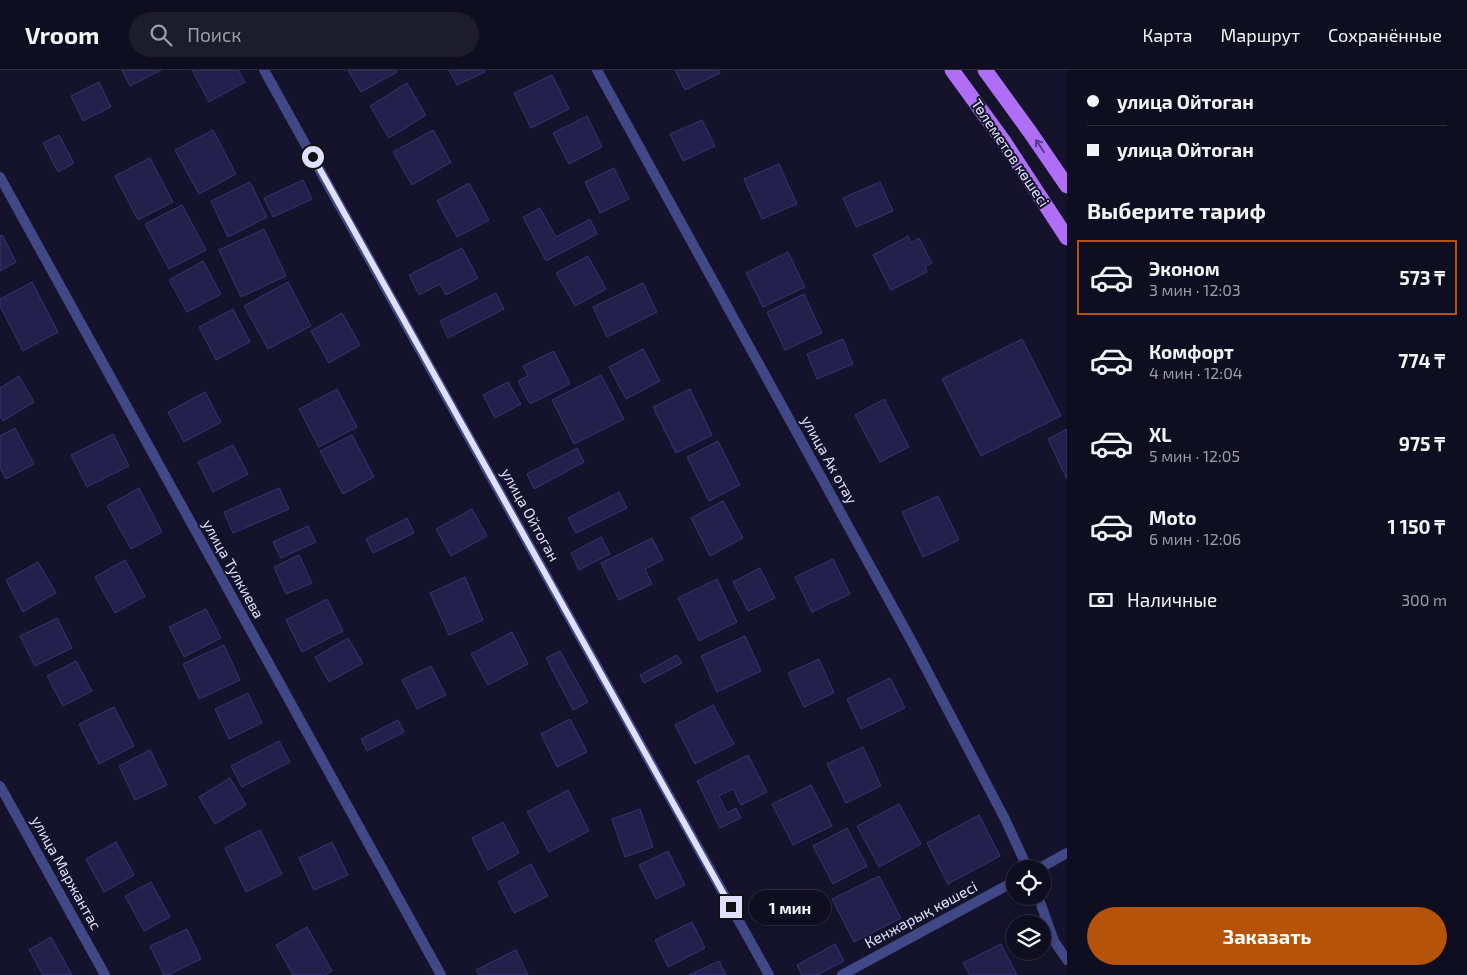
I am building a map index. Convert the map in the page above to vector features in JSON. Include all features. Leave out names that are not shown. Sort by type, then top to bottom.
[{"type":"main road","name":"Төлеметов көшесі","points":[[952,70],[1005,143],[1067,238]]},
{"type":"main road","name":"Төлеметов көшесі","points":[[985,70],[1067,186]]},
{"type":"street","name":"улица Ойтоган","points":[[264,70],[769,975]]},
{"type":"street","name":"улица Ак отау","points":[[597,70],[912,642],[1005,819],[1024,860]]},
{"type":"street","name":"улица Тулкиева","points":[[0,176],[441,975]]},
{"type":"street","name":"улица Маржантас","points":[[0,786],[105,975]]},
{"type":"street","points":[[1051,862],[1067,853]]},
{"type":"street","name":"Кенжарық көшесі","points":[[842,975],[1006,886]]},
{"type":"street","points":[[1041,905],[1054,941],[1067,960]]},
{"type":"building","points":[[122,70],[161,70],[130,86]]},
{"type":"building","points":[[192,70],[238,70],[245,82],[209,102]]},
{"type":"building","points":[[348,70],[396,70],[397,72],[361,92]]},
{"type":"building","points":[[449,70],[484,70],[485,72],[457,85]]},
{"type":"building","points":[[675,70],[718,70],[720,73],[685,90]]},
{"type":"building","points":[[552,75],[569,109],[531,128],[514,93]]},
{"type":"building","points":[[99,82],[111,107],[83,121],[71,96]]},
{"type":"building","points":[[407,83],[426,115],[389,138],[370,106]]},
{"type":"building","points":[[587,116],[602,147],[569,164],[553,133]]},
{"type":"building","points":[[702,120],[715,146],[683,161],[670,134]]},
{"type":"building","points":[[213,130],[236,174],[199,194],[175,150]]},
{"type":"building","points":[[433,130],[451,162],[412,185],[393,152]]},
{"type":"building","points":[[59,135],[74,163],[58,172],[43,143]]},
{"type":"building","points":[[150,158],[173,202],[138,220],[115,176]]},
{"type":"building","points":[[779,164],[797,204],[762,219],[744,179]]},
{"type":"building","points":[[614,168],[629,199],[600,213],[585,182]]},
{"type":"building","points":[[303,180],[312,199],[273,217],[264,198]]},
{"type":"building","points":[[250,182],[267,217],[228,237],[211,201]]},
{"type":"building","points":[[880,182],[893,211],[856,227],[843,198]]},
{"type":"building","points":[[469,183],[489,220],[457,237],[437,201]]},
{"type":"building","points":[[182,205],[206,250],[169,269],[145,224]]},
{"type":"building","points":[[540,208],[556,237],[590,219],[597,234],[546,261],[523,217]]},
{"type":"building","points":[[264,229],[286,276],[241,297],[219,250]]},
{"type":"building","points":[[2,235],[16,262],[0,271],[0,236]]},
{"type":"building","points":[[908,236],[911,243],[919,238],[932,263],[925,267],[927,272],[891,290],[873,255]]},
{"type":"building","points":[[462,248],[478,278],[446,295],[440,284],[419,295],[409,275]]},
{"type":"building","points":[[788,252],[805,287],[763,307],[746,273]]},
{"type":"building","points":[[588,256],[606,289],[575,306],[556,273]]},
{"type":"building","points":[[203,261],[221,294],[187,312],[169,280]]},
{"type":"building","points":[[32,282],[58,332],[23,351],[0,306],[0,299]]},
{"type":"building","points":[[288,282],[311,326],[268,349],[244,306]]},
{"type":"building","points":[[643,283],[657,312],[607,337],[593,307]]},
{"type":"building","points":[[496,293],[504,309],[448,338],[440,321]]},
{"type":"building","points":[[804,294],[822,333],[785,350],[767,312]]},
{"type":"building","points":[[233,309],[250,342],[216,360],[199,327]]},
{"type":"building","points":[[342,313],[360,345],[329,363],[311,331]]},
{"type":"building","points":[[843,339],[853,364],[817,379],[807,354]]},
{"type":"building","points":[[1022,339],[1061,416],[981,456],[942,379]]},
{"type":"building","points":[[643,349],[660,381],[626,399],[609,367]]},
{"type":"building","points":[[554,351],[570,384],[530,404],[518,381],[528,376],[523,366]]},
{"type":"building","points":[[601,375],[624,419],[574,444],[552,400]]},
{"type":"building","points":[[19,376],[34,402],[3,421],[0,416],[0,388]]},
{"type":"building","points":[[508,382],[521,404],[495,418],[483,395]]},
{"type":"building","points":[[337,389],[357,427],[319,447],[299,409]]},
{"type":"building","points":[[690,389],[712,435],[676,453],[653,407]]},
{"type":"building","points":[[205,392],[221,422],[184,442],[168,412]]},
{"type":"building","points":[[884,399],[909,447],[880,462],[855,415]]},
{"type":"building","points":[[15,428],[34,464],[6,479],[0,468],[0,436]]},
{"type":"building","points":[[1067,429],[1067,479],[1048,439]]},
{"type":"building","points":[[113,434],[129,466],[87,487],[71,455]]},
{"type":"building","points":[[352,435],[374,477],[343,494],[320,451]]},
{"type":"building","points":[[718,441],[740,485],[709,501],[687,457]]},
{"type":"building","points":[[233,445],[248,474],[213,492],[198,462]]},
{"type":"building","points":[[577,448],[584,462],[534,489],[527,474]]},
{"type":"building","points":[[139,488],[162,532],[131,549],[107,506]]},
{"type":"building","points":[[279,488],[289,509],[233,533],[224,512]]},
{"type":"building","points":[[619,492],[627,508],[576,533],[568,518]]},
{"type":"building","points":[[938,496],[959,540],[923,557],[902,512]]},
{"type":"building","points":[[723,501],[743,538],[710,556],[691,518]]},
{"type":"building","points":[[472,509],[487,536],[451,556],[436,529]]},
{"type":"building","points":[[407,518],[414,533],[373,553],[366,539]]},
{"type":"building","points":[[308,526],[316,542],[281,558],[273,542]]},
{"type":"building","points":[[601,537],[610,554],[579,570],[571,553]]},
{"type":"building","points":[[652,538],[663,560],[645,569],[652,584],[619,600],[601,563]]},
{"type":"building","points":[[299,555],[312,583],[286,594],[274,567]]},
{"type":"building","points":[[833,559],[850,594],[812,612],[795,577]]},
{"type":"building","points":[[125,560],[145,596],[115,613],[95,577]]},
{"type":"building","points":[[38,562],[56,593],[23,612],[6,580]]},
{"type":"building","points":[[760,568],[775,598],[748,611],[733,582]]},
{"type":"building","points":[[465,577],[483,620],[449,635],[430,593]]},
{"type":"building","points":[[717,579],[737,622],[699,641],[678,598]]},
{"type":"building","points":[[327,599],[343,631],[302,652],[286,620]]},
{"type":"building","points":[[206,609],[221,638],[184,657],[169,627]]},
{"type":"building","points":[[57,618],[72,648],[35,666],[20,636]]},
{"type":"building","points":[[512,632],[528,664],[488,685],[471,654]]},
{"type":"building","points":[[745,636],[761,671],[717,692],[701,656]]},
{"type":"building","points":[[348,638],[363,663],[329,682],[315,657]]},
{"type":"building","points":[[224,645],[240,680],[199,699],[183,664]]},
{"type":"building","points":[[560,651],[588,702],[573,710],[546,658]]},
{"type":"building","points":[[677,655],[682,663],[644,683],[640,675]]},
{"type":"building","points":[[819,659],[834,693],[804,707],[788,673]]},
{"type":"building","points":[[76,661],[92,691],[63,706],[47,676]]},
{"type":"building","points":[[431,666],[446,695],[417,709],[402,680]]},
{"type":"building","points":[[890,678],[905,708],[861,729],[847,699]]},
{"type":"building","points":[[248,693],[262,723],[229,739],[215,709]]},
{"type":"building","points":[[713,705],[734,744],[695,764],[675,725]]},
{"type":"building","points":[[114,707],[134,746],[99,764],[79,724]]},
{"type":"building","points":[[570,719],[587,752],[557,767],[541,734]]},
{"type":"building","points":[[398,720],[404,732],[367,751],[361,739]]},
{"type":"building","points":[[279,741],[290,762],[242,787],[231,766]]},
{"type":"building","points":[[863,747],[881,786],[846,803],[827,764]]},
{"type":"building","points":[[150,750],[167,785],[135,800],[119,766]]},
{"type":"building","points":[[748,755],[767,792],[741,805],[733,789],[719,796],[727,813],[736,808],[741,818],[720,828],[697,781]]},
{"type":"building","points":[[230,778],[246,805],[215,824],[199,797]]},
{"type":"building","points":[[811,785],[832,826],[793,845],[772,804]]},
{"type":"building","points":[[568,790],[589,831],[549,852],[527,812]]},
{"type":"building","points":[[899,804],[921,844],[879,867],[857,826]]},
{"type":"building","points":[[640,809],[653,847],[625,857],[612,819]]},
{"type":"building","points":[[979,815],[1000,856],[948,884],[927,843]]},
{"type":"building","points":[[503,822],[519,853],[488,870],[472,838]]},
{"type":"building","points":[[847,828],[867,866],[833,884],[813,846]]},
{"type":"building","points":[[260,830],[282,874],[246,892],[225,848]]},
{"type":"building","points":[[116,842],[134,875],[104,892],[86,859]]},
{"type":"building","points":[[332,842],[348,875],[314,890],[299,858]]},
{"type":"building","points":[[668,851],[685,885],[656,899],[639,865]]},
{"type":"building","points":[[531,864],[548,896],[514,913],[498,882]]},
{"type":"building","points":[[879,876],[901,918],[854,942],[832,899]]},
{"type":"building","points":[[151,882],[170,917],[144,931],[125,896]]},
{"type":"building","points":[[692,922],[705,948],[668,967],[655,940]]},
{"type":"building","points":[[307,927],[332,971],[324,975],[293,975],[276,945]]},
{"type":"building","points":[[187,929],[201,959],[168,975],[164,975],[150,946]]},
{"type":"building","points":[[51,937],[72,975],[43,975],[29,950]]},
{"type":"building","points":[[835,944],[844,961],[817,975],[802,975],[797,965]]},
{"type":"building","points":[[1001,944],[1006,954],[1006,960],[1009,960],[1017,975],[970,975],[963,963]]},
{"type":"building","points":[[516,950],[528,975],[479,975],[476,970]]},
{"type":"building","points":[[719,961],[726,975],[689,975]]},
{"type":"route","points":[[313,157],[731,907]]}]
